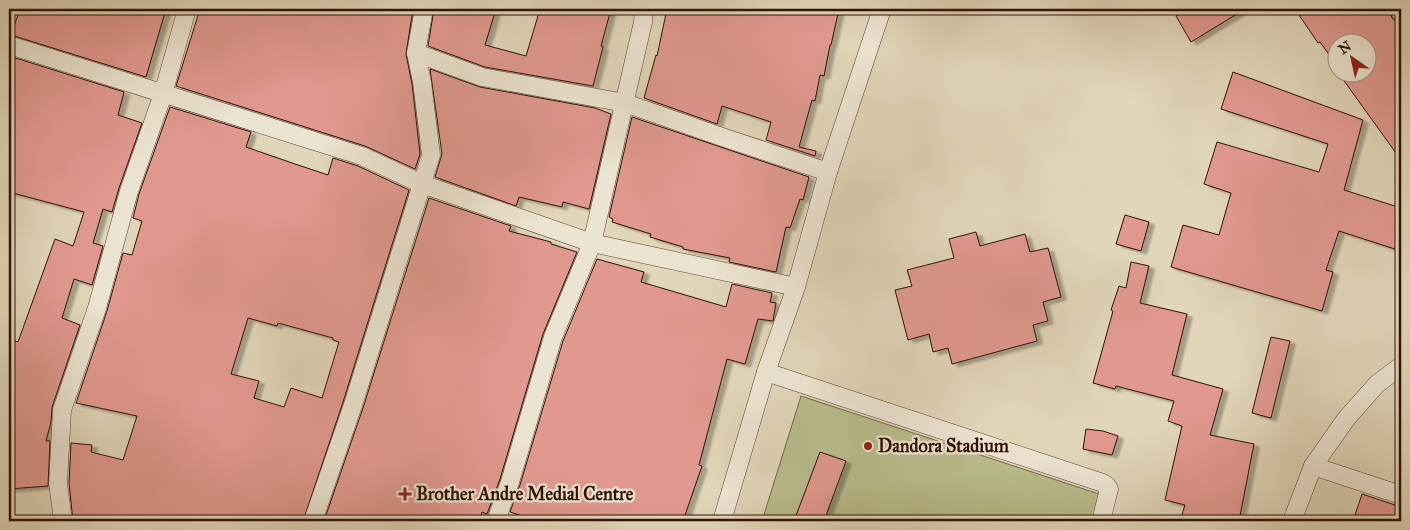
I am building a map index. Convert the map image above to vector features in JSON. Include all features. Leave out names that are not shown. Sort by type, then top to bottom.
[{"type":"street","points":[[63,521],[58,483],[62,410],[97,308],[129,191],[163,94],[186,9]]},
{"type":"street","points":[[314,521],[353,405],[430,155],[422,82],[416,53],[424,9]]},
{"type":"street","points":[[496,521],[510,482],[553,337],[592,243],[643,22],[644,9]]},
{"type":"street","points":[[722,521],[766,372],[796,287],[828,172],[882,9]]},
{"type":"street","points":[[9,45],[362,156],[422,184],[592,243],[796,287]]},
{"type":"street","points":[[416,53],[482,78],[625,102],[828,172]]},
{"type":"street","points":[[1292,521],[1313,466],[1346,419],[1377,384],[1401,366]]},
{"type":"street","points":[[766,372],[1103,483],[1109,489],[1101,521]]},
{"type":"street","points":[[1313,466],[1401,495]]},
{"type":"green space","name":"Dandora Stadium","points":[[801,396],[1102,495],[1092,521],[762,521]]},
{"type":"building","points":[[20,9],[80,9],[101,15],[102,9],[166,9],[146,77],[11,35]]},
{"type":"building","points":[[200,9],[413,9],[406,54],[412,84],[420,154],[415,169],[365,146],[176,86]]},
{"type":"building","points":[[434,9],[496,9],[485,45],[526,56],[540,9],[611,9],[593,86],[485,67],[428,46]]},
{"type":"building","points":[[667,9],[839,9],[824,76],[820,75],[815,101],[812,100],[799,147],[816,151],[815,156],[766,140],[771,122],[722,106],[717,124],[644,98],[657,56]]},
{"type":"building","points":[[1189,9],[1245,9],[1191,42],[1176,16]]},
{"type":"building","points":[[1295,9],[1389,9],[1392,18],[1401,28],[1401,160],[1345,82],[1378,82],[1378,32],[1328,32],[1328,53],[1320,42],[1318,43]]},
{"type":"building","points":[[9,56],[124,92],[118,115],[142,123],[112,212],[103,209],[93,243],[103,246],[92,285],[74,279],[62,318],[80,325],[52,407],[51,422],[46,441],[50,441],[48,486],[9,489],[9,339],[18,342],[55,239],[73,246],[84,212],[9,192]]},
{"type":"building","points":[[430,69],[480,87],[595,108],[611,114],[589,209],[563,202],[562,207],[519,197],[516,206],[435,177],[442,154]]},
{"type":"building","points":[[1233,72],[1363,120],[1344,190],[1401,208],[1401,251],[1339,231],[1326,270],[1333,272],[1322,311],[1171,267],[1183,225],[1219,235],[1231,193],[1204,184],[1217,142],[1319,172],[1328,144],[1221,109]]},
{"type":"building","points":[[170,107],[251,132],[246,147],[328,175],[333,158],[358,166],[409,190],[343,402],[303,521],[73,521],[69,483],[71,443],[92,445],[91,452],[123,460],[137,416],[76,403],[107,311],[123,253],[132,255],[142,221],[133,218],[139,194]],"holes":[[[248,318],[277,326],[278,323],[333,338],[333,340],[339,342],[322,398],[291,388],[284,407],[254,398],[259,381],[231,374]]]},
{"type":"building","points":[[632,117],[809,177],[803,200],[800,199],[790,228],[786,227],[776,272],[729,262],[730,258],[683,249],[683,247],[650,237],[651,234],[612,222],[613,219],[609,217]]},
{"type":"building","points":[[429,198],[511,226],[509,231],[551,242],[551,244],[577,252],[543,334],[500,479],[487,514],[482,512],[479,521],[324,521],[363,408]]},
{"type":"building","points":[[1125,215],[1149,222],[1141,251],[1116,244]]},
{"type":"building","points":[[976,232],[980,246],[1025,234],[1030,252],[1048,248],[1061,297],[1043,302],[1048,321],[1033,325],[1037,341],[952,364],[948,348],[933,352],[929,334],[908,340],[895,290],[912,286],[907,270],[954,258],[949,239]]},
{"type":"building","points":[[597,259],[644,272],[641,282],[726,307],[732,284],[772,293],[770,302],[776,303],[773,321],[758,319],[745,364],[727,359],[699,465],[702,466],[683,521],[537,521],[510,512],[520,485],[563,341]]},
{"type":"building","points":[[1131,262],[1149,266],[1140,303],[1187,314],[1172,375],[1223,389],[1210,435],[1254,444],[1239,521],[1180,521],[1185,505],[1165,500],[1182,426],[1168,421],[1174,401],[1116,386],[1115,389],[1093,383],[1113,311],[1111,310],[1119,286],[1126,288]]},
{"type":"building","points":[[1271,337],[1290,341],[1271,418],[1252,413]]},
{"type":"building","points":[[1086,429],[1103,431],[1118,436],[1112,455],[1083,449]]},
{"type":"building","points":[[820,452],[846,461],[824,521],[794,521]]},
{"type":"building","points":[[1362,494],[1401,507],[1401,521],[1353,521]]},
{"type":"place","name":"Dandora Stadium","points":[[868,446]]},
{"type":"place","name":"Brother Andre Medial Centre","points":[[405,494]]}]
